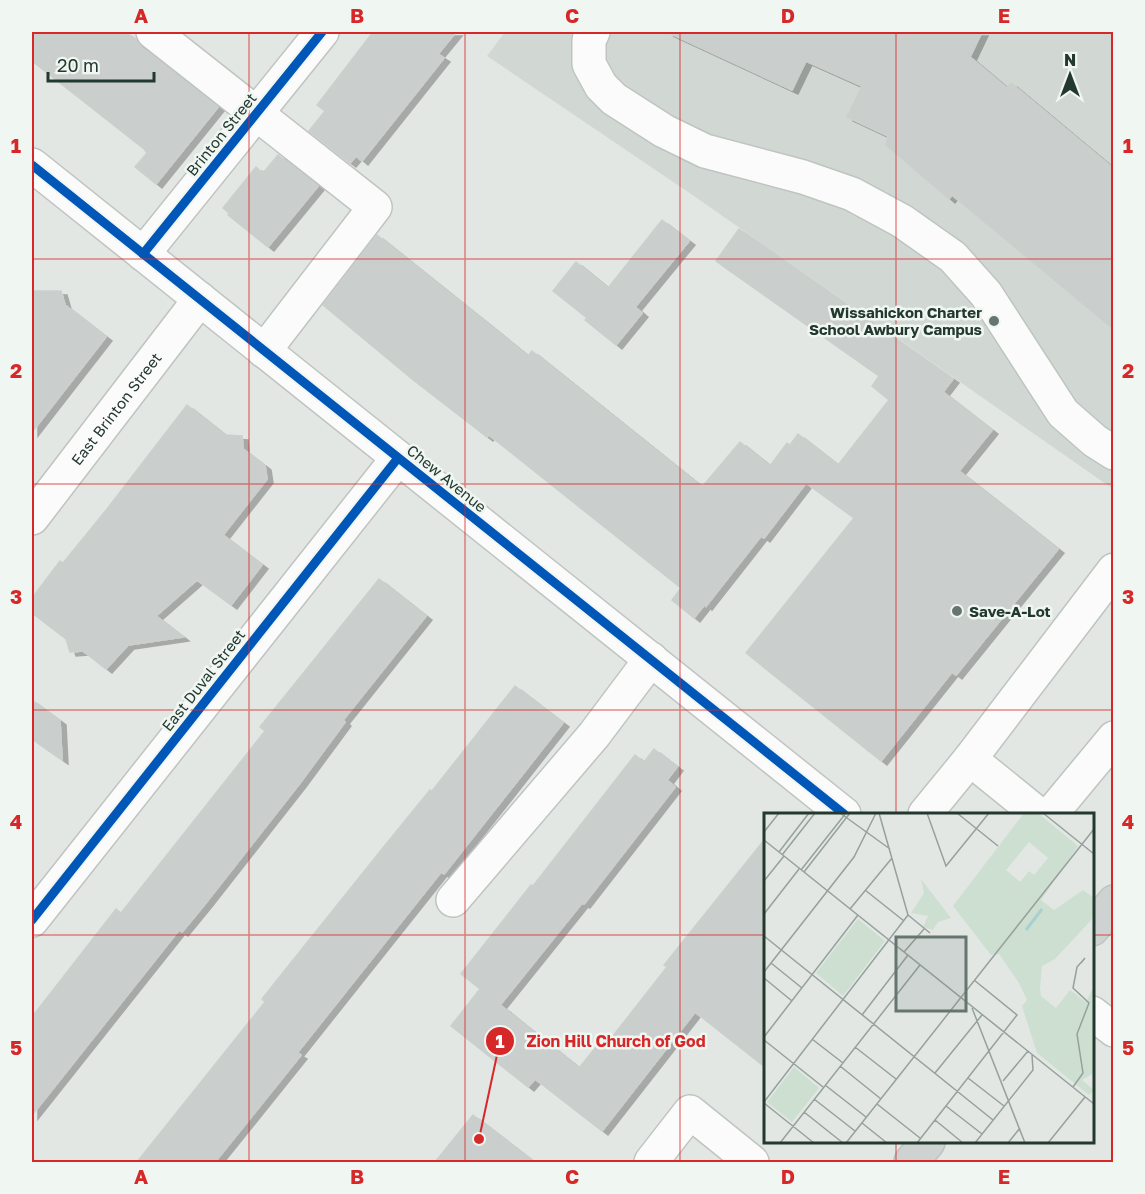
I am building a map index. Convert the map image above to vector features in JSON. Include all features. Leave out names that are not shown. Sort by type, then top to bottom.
[{"type":"main road","points":[[1094,926],[1113,902]]},
{"type":"main road","points":[[911,1162],[927,1143]]},
{"type":"street","points":[[153,32],[375,207],[264,351]]},
{"type":"street","name":"Brinton Street","points":[[143,254],[322,32]]},
{"type":"street","points":[[593,32],[589,40],[589,64],[601,86],[614,99],[664,131],[705,152],[803,177],[852,194],[902,221],[953,257],[986,294],[1063,412],[1095,441],[1113,453]]},
{"type":"street","name":"Chew Avenue","points":[[32,165],[843,813]]},
{"type":"street","name":"East Brinton Street","points":[[32,518],[200,300]]},
{"type":"street","name":"East Duval Street","points":[[32,920],[398,458]]},
{"type":"street","points":[[926,813],[970,759],[1113,570]]},
{"type":"street","points":[[453,900],[594,735],[651,659]]},
{"type":"street","points":[[1053,813],[1113,738]]},
{"type":"street","points":[[970,759],[1037,813]]},
{"type":"street","points":[[1094,1015],[1113,1030]]},
{"type":"street","points":[[651,1162],[690,1112],[752,1162]]},
{"type":"shaded area","name":"Wissahickon Charter School Awbury Campus","points":[[505,32],[1113,32],[1113,489],[691,194],[487,56]]},
{"type":"building","points":[[32,32],[125,32],[218,107],[156,184],[135,167],[147,153],[144,149],[32,61]]},
{"type":"building","points":[[373,32],[456,32],[438,54],[444,58],[362,161],[356,156],[350,163],[309,131],[325,111],[317,105]]},
{"type":"building","points":[[667,32],[982,32],[970,57],[1007,88],[1011,83],[1113,168],[1113,329],[952,195],[949,199],[886,145],[888,136],[847,117],[862,86],[806,61],[792,90]]},
{"type":"building","points":[[278,155],[318,186],[268,247],[228,215],[230,214],[223,208],[256,167],[263,173]]},
{"type":"building","points":[[662,220],[689,241],[635,307],[642,313],[616,345],[553,291],[576,262],[608,288]]},
{"type":"building","points":[[739,229],[953,379],[943,392],[992,430],[959,471],[1058,549],[956,675],[952,672],[881,761],[746,653],[854,518],[806,483],[764,538],[761,536],[694,618],[672,600],[681,588],[489,435],[487,437],[412,379],[323,305],[377,235],[528,356],[532,351],[702,487],[740,442],[770,466],[787,443],[790,445],[798,434],[838,465],[889,400],[872,386],[879,376],[716,261]]},
{"type":"building","points":[[32,291],[61,291],[65,305],[106,337],[32,432]]},
{"type":"building","points":[[187,405],[225,435],[242,436],[243,449],[265,466],[267,479],[223,535],[262,565],[231,605],[197,580],[156,616],[183,637],[128,645],[106,669],[83,651],[70,652],[66,639],[32,613],[32,598],[60,561],[63,563],[107,509]]},
{"type":"building","points":[[379,579],[426,616],[343,720],[345,722],[300,783],[205,904],[182,932],[179,930],[32,1115],[32,1017],[116,909],[121,913],[265,731],[260,727]]},
{"type":"building","points":[[515,686],[563,723],[444,874],[441,872],[297,1053],[301,1055],[215,1162],[137,1162],[265,1002],[262,999],[285,970]]},
{"type":"building","points":[[32,700],[60,721],[62,760],[32,739]]},
{"type":"building","points":[[654,749],[677,767],[667,780],[675,787],[584,904],[582,903],[500,1005],[579,1068],[604,1037],[609,1041],[667,967],[664,965],[764,840],[764,1066],[695,1012],[602,1131],[535,1079],[528,1087],[451,1026],[480,989],[461,974],[635,755],[644,762]]},
{"type":"building","points":[[473,1115],[534,1162],[435,1162]]},
{"type":"cycle path","points":[[143,254],[322,32]]},
{"type":"cycle path","points":[[32,165],[843,813]]},
{"type":"cycle path","points":[[32,920],[398,458]]},
{"type":"place","name":"Wissahickon Charter School Awbury Campus","points":[[994,321]]},
{"type":"place","name":"Save-A-Lot","points":[[957,611]]},
{"type":"place","name":"Zion Hill Church of God","points":[[479,1139]]}]
